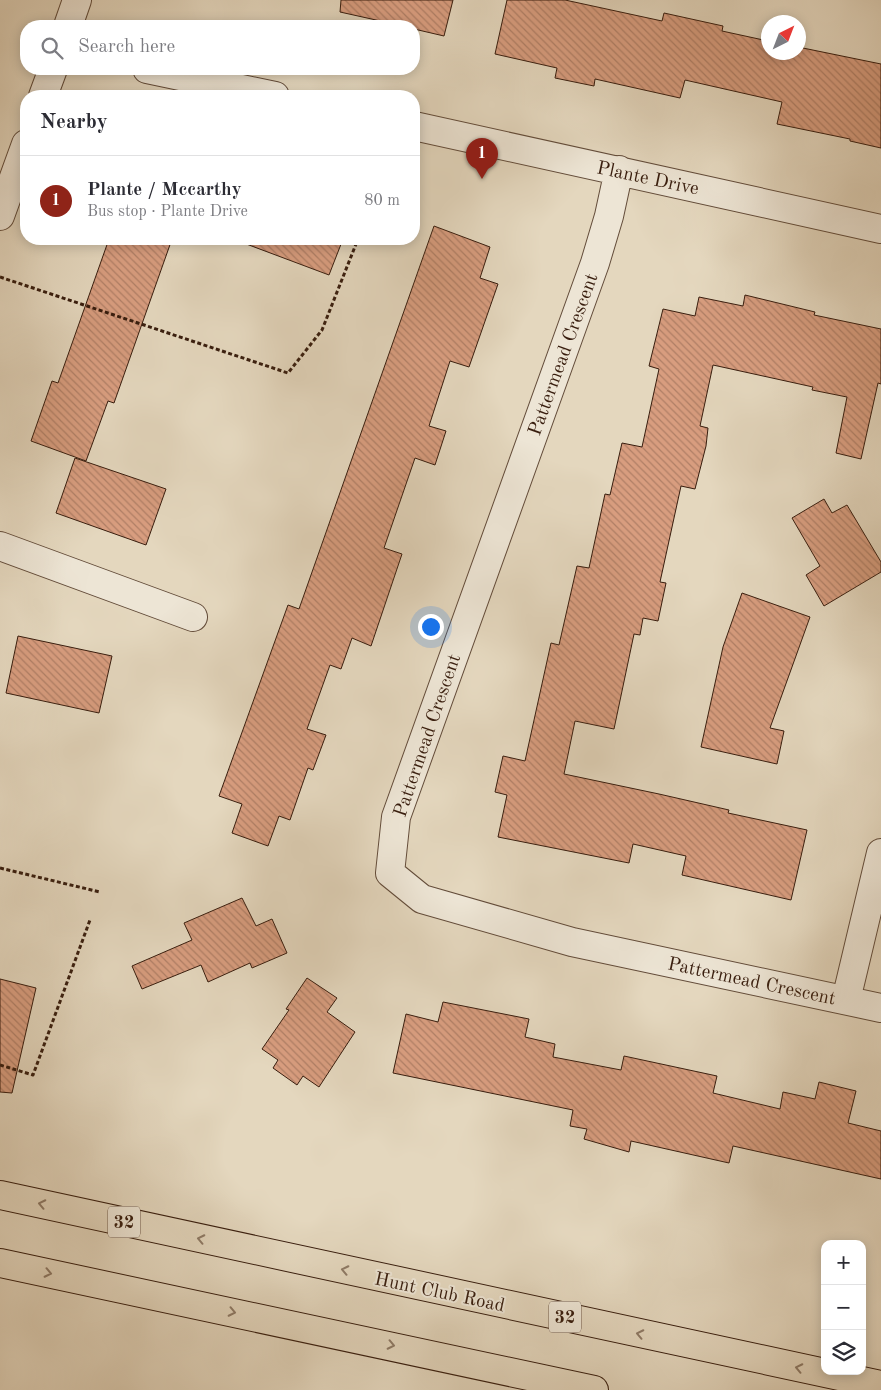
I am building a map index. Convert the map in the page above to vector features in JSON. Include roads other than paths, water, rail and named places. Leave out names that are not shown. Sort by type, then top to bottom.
[{"type":"main road","name":"Hunt Club Road","points":[[0,1195],[881,1385]]},
{"type":"main road","points":[[0,1263],[594,1390]]},
{"type":"street","points":[[70,20],[77,0]]},
{"type":"street","points":[[46,90],[52,75]]},
{"type":"street","points":[[175,75],[247,90]]},
{"type":"street","name":"Plante Drive","points":[[420,127],[881,229]]},
{"type":"street","points":[[0,216],[20,161]]},
{"type":"street","name":"Pattermead Crescent","points":[[619,170],[609,216],[595,263],[396,816],[390,873],[422,899],[572,942],[881,1008]]},
{"type":"street","points":[[0,546],[193,617]]},
{"type":"street","points":[[846,1000],[881,853]]},
{"type":"place","name":"Plante / Mccarthy","points":[[482,179]]}]
